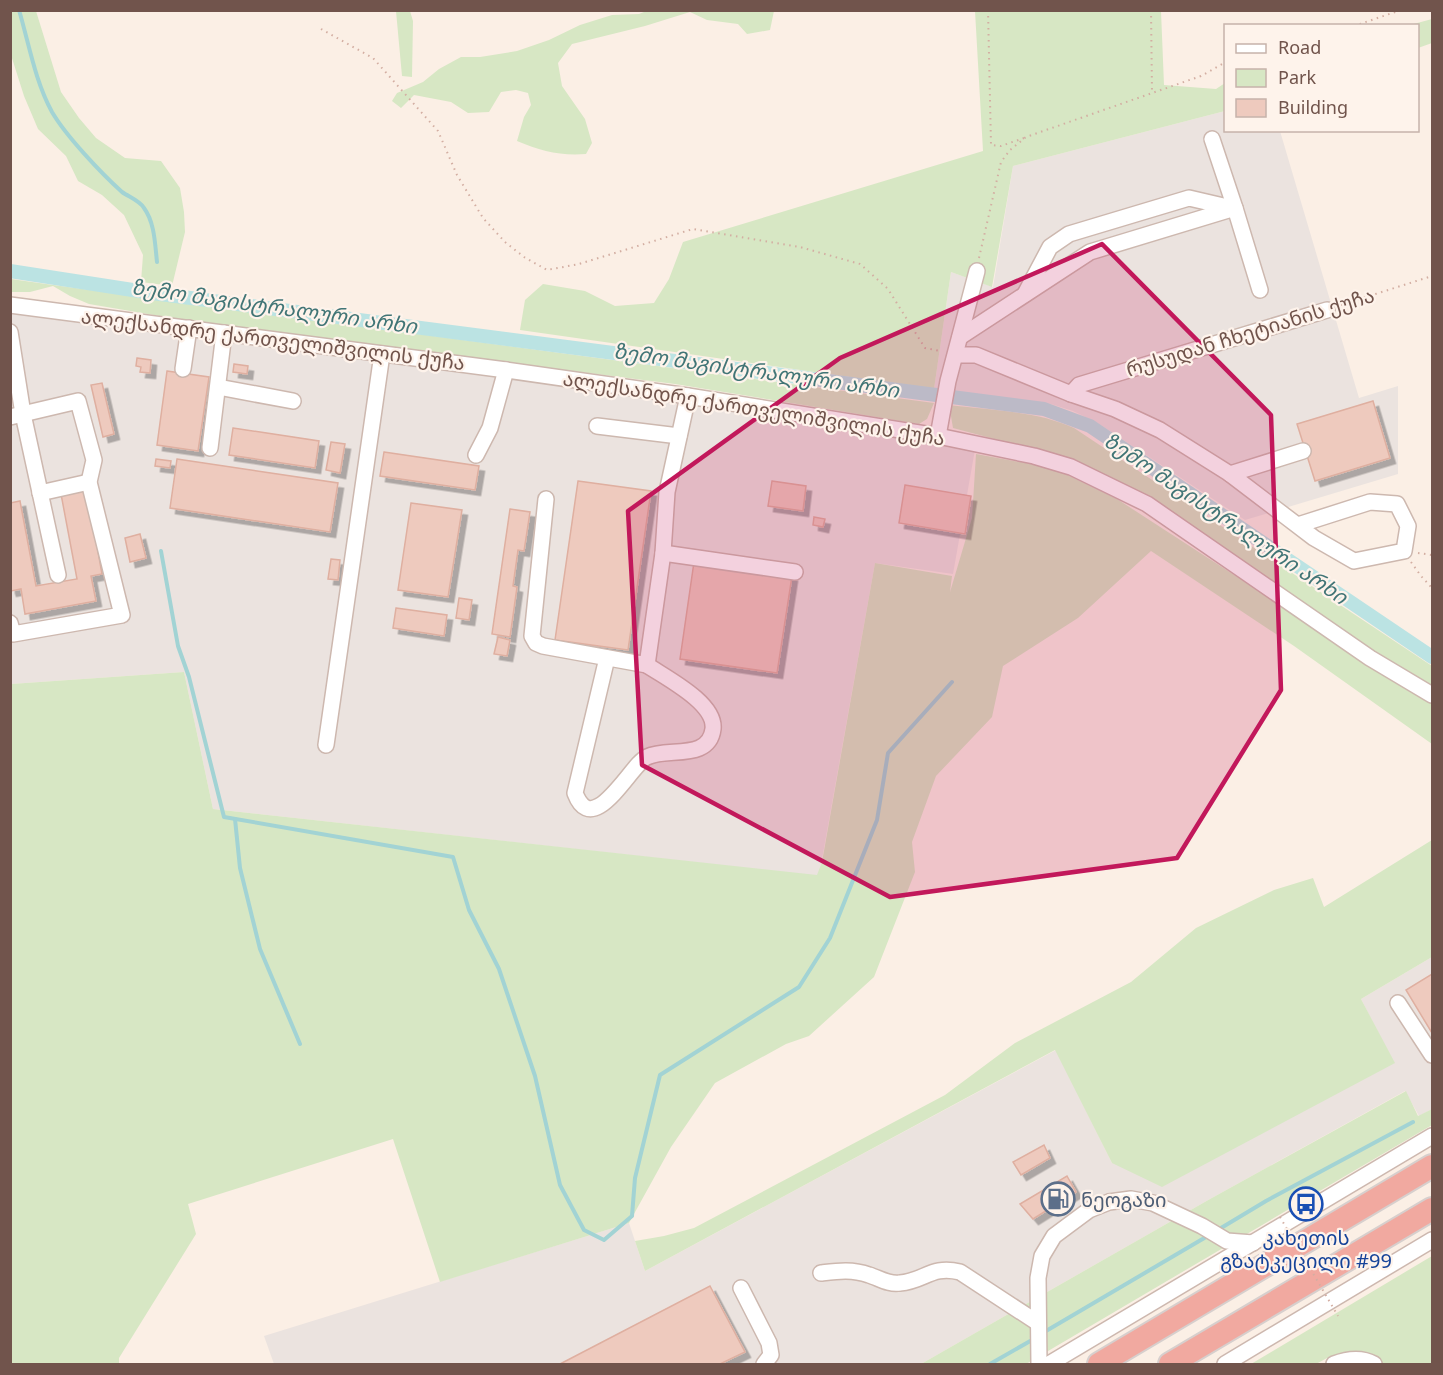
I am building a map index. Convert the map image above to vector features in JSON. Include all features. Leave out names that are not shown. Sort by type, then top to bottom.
[{"type":"highway","points":[[1099,1365],[1428,1168]]},
{"type":"highway","points":[[1170,1365],[1432,1209]]},
{"type":"street","points":[[1212,139],[1260,290]]},
{"type":"street","points":[[1025,295],[1050,247],[1069,234],[1189,198],[1235,208]]},
{"type":"street","points":[[960,337],[1090,252],[1235,208]]},
{"type":"street","points":[[938,436],[948,381],[977,271]]},
{"type":"street","name":"ალექსანდრე ქართველიშვილის ქუჩა","points":[[10,305],[688,396],[938,436],[1034,456],[1071,467],[1147,504],[1370,658],[1432,695]]},
{"type":"street","name":"რუსუდან ჩხეტიანის ქუჩა","points":[[1071,394],[1079,385],[1327,310]]},
{"type":"street","points":[[183,369],[189,328]]},
{"type":"street","points":[[10,332],[16,416],[40,493],[58,575]]},
{"type":"street","points":[[210,448],[224,333]]},
{"type":"street","points":[[326,745],[382,354]]},
{"type":"street","points":[[956,355],[976,355],[1141,421],[1230,474],[1314,538],[1354,561],[1404,551],[1408,526],[1397,504],[1370,502],[1298,525]]},
{"type":"street","points":[[476,455],[490,428],[506,370]]},
{"type":"street","points":[[218,387],[293,401]]},
{"type":"street","points":[[647,665],[663,553],[668,492],[688,396]]},
{"type":"street","points":[[10,623],[13,634],[122,615],[89,482],[94,460],[78,401],[16,416]]},
{"type":"street","points":[[597,426],[680,436]]},
{"type":"street","points":[[1230,474],[1303,451]]},
{"type":"street","points":[[40,493],[89,482]]},
{"type":"street","points":[[546,499],[532,636],[536,643],[647,665],[702,702],[711,715],[713,728],[710,742],[697,750],[648,756],[640,761],[609,799],[593,808],[578,801],[575,793],[607,658]]},
{"type":"street","points":[[663,553],[795,572]]},
{"type":"street","points":[[1398,1003],[1432,1054]]},
{"type":"street","points":[[1049,1365],[1432,1136]]},
{"type":"street","points":[[1039,1365],[1038,1278],[1042,1256],[1054,1236],[1089,1210],[1109,1202],[1131,1199],[1153,1203],[1202,1226],[1227,1241],[1253,1243]]},
{"type":"street","points":[[1231,1363],[1432,1240]]},
{"type":"street","points":[[821,1273],[847,1270],[899,1284],[932,1272],[953,1270],[975,1281],[1038,1323]]},
{"type":"street","points":[[741,1288],[769,1343],[771,1355],[764,1365]]},
{"type":"street","points":[[1334,1365],[1347,1359],[1370,1362],[1374,1365]]},
{"type":"path","points":[[988,10],[991,145],[1001,146],[1201,76],[1224,63]]},
{"type":"path","points":[[1151,10],[1152,93]]},
{"type":"path","points":[[1360,24],[1401,10]]},
{"type":"path","points":[[321,30],[374,58],[438,131],[457,175],[483,218],[505,242],[524,257],[547,270],[579,264],[693,229],[800,247],[860,264],[888,289],[925,348],[956,355]]},
{"type":"path","points":[[977,271],[1001,162],[1010,150],[1026,137]]},
{"type":"path","name":"რუსუდან ჩხეტიანის ქუჩა","points":[[1327,310],[1432,276]]},
{"type":"path","points":[[1404,551],[1432,588]]},
{"type":"path","points":[[1280,1217],[1338,1316],[1335,1318],[1334,1315]]},
{"type":"highlighted area","points":[[1102,244],[1271,415],[1281,690],[1177,858],[890,897],[642,765],[628,511],[840,358]]},
{"type":"shaded area","points":[[1224,111],[1224,132],[1280,132],[1359,398],[1398,386],[1398,474],[1245,520],[1099,424],[1073,411],[1051,404],[934,389],[951,272],[993,287],[1013,166]]},
{"type":"shaded area","points":[[11,305],[976,444],[953,574],[875,563],[819,876],[213,809],[184,672],[11,684]]},
{"type":"shaded area","points":[[1432,957],[1432,1109],[1419,1116],[1405,1091],[921,1364],[274,1364],[264,1336],[629,1223],[645,1271],[1056,1050],[1112,1163],[1394,1063],[1361,999]]},
{"type":"green space","points":[[649,10],[774,11],[770,30],[747,34],[738,24],[707,20],[690,12],[572,44],[558,63],[562,86],[585,119],[592,143],[586,154],[551,152],[517,141],[524,117],[531,105],[528,93],[516,90],[501,92],[489,112],[468,113],[451,102],[414,95],[401,108],[392,101],[397,93],[423,82],[439,69],[461,57],[480,57],[517,51],[549,40],[580,25],[612,15],[639,14]]},
{"type":"green space","points":[[10,11],[36,11],[61,92],[96,138],[125,158],[161,161],[180,188],[185,232],[172,286],[141,282],[143,255],[124,215],[102,195],[78,181],[66,156],[38,129],[24,96],[11,55]]},
{"type":"green space","points":[[396,11],[410,11],[413,21],[412,77],[402,76]]},
{"type":"green space","points":[[975,11],[1161,11],[1164,85],[1216,89],[1224,84],[1224,111],[1013,166],[992,287],[951,272],[934,389],[520,330],[525,300],[543,284],[585,291],[615,306],[654,303],[669,279],[683,242],[983,151]]},
{"type":"green space","points":[[1432,19],[1432,43],[1419,48],[1419,24],[1414,24]]},
{"type":"green space","points":[[11,279],[934,403],[927,419],[919,424],[675,384],[219,326],[89,304],[53,286],[30,292],[11,292]]},
{"type":"green space","points":[[949,405],[1029,415],[1060,422],[1074,428],[1432,666],[1432,687],[1366,647],[1182,522],[1047,453],[953,428]]},
{"type":"green space","points":[[976,454],[1053,468],[1117,499],[1432,703],[1432,744],[1294,646],[1151,551],[1078,618],[1003,666],[992,717],[936,776],[912,842],[915,872],[874,977],[809,1036],[786,1044],[715,1083],[671,1147],[629,1223],[440,1282],[393,1139],[188,1204],[196,1234],[119,1358],[119,1364],[11,1364],[11,684],[184,672],[213,809],[817,875],[822,862],[875,563],[952,576],[950,592],[972,518]]},
{"type":"green space","points":[[1432,840],[1432,957],[1361,999],[1395,1063],[1162,1187],[1112,1163],[1055,1050],[645,1271],[635,1241],[694,1228],[945,1095],[1015,1043],[1131,982],[1196,928],[1274,890],[1313,878],[1324,907]]},
{"type":"green space","points":[[1406,1091],[1418,1116],[1432,1109],[1432,1125],[1026,1364],[921,1364],[1210,1199]]},
{"type":"green space","points":[[1432,1256],[1432,1364],[1381,1364],[1371,1358],[1348,1353],[1329,1357],[1316,1364],[1251,1364]]},
{"type":"building","points":[[137,358],[151,360],[150,373],[140,372],[141,367],[136,366]]},
{"type":"building","points":[[234,364],[248,366],[247,374],[233,372]]},
{"type":"building","points":[[167,371],[209,377],[198,451],[157,445]]},
{"type":"building","points":[[102,383],[114,434],[103,437],[91,385]]},
{"type":"building","points":[[1373,401],[1390,458],[1315,481],[1297,424]]},
{"type":"building","points":[[233,428],[319,441],[315,468],[229,455]]},
{"type":"building","points":[[331,442],[345,444],[340,473],[326,470]]},
{"type":"building","points":[[384,452],[479,466],[475,490],[380,476]]},
{"type":"building","points":[[156,459],[171,461],[170,468],[155,466]]},
{"type":"building","points":[[177,459],[338,483],[330,532],[170,508]]},
{"type":"building","points":[[578,481],[651,491],[628,650],[555,640]]},
{"type":"building","points":[[772,481],[806,486],[803,511],[768,506]]},
{"type":"building","points":[[905,485],[971,496],[965,534],[899,523]]},
{"type":"building","points":[[87,489],[102,574],[91,576],[96,601],[25,614],[21,589],[11,591],[10,588],[10,503],[20,501],[36,586],[77,579],[61,494]]},
{"type":"building","points":[[411,503],[462,510],[448,597],[398,590]]},
{"type":"building","points":[[510,509],[530,512],[524,551],[518,550],[513,586],[517,587],[510,637],[492,634]]},
{"type":"building","points":[[814,517],[825,519],[823,527],[813,525]]},
{"type":"building","points":[[140,534],[146,558],[130,562],[125,538]]},
{"type":"building","points":[[331,559],[340,560],[338,580],[328,579]]},
{"type":"building","points":[[694,562],[792,576],[777,673],[680,659]]},
{"type":"building","points":[[459,598],[472,600],[469,620],[456,618]]},
{"type":"building","points":[[396,608],[447,615],[444,636],[393,628]]},
{"type":"building","points":[[498,637],[510,640],[507,656],[494,654]]},
{"type":"building","points":[[1432,974],[1432,1033],[1406,990]]},
{"type":"building","points":[[1044,1145],[1050,1158],[1021,1175],[1013,1162]]},
{"type":"building","points":[[1067,1176],[1076,1192],[1033,1219],[1020,1204]]},
{"type":"building","points":[[710,1286],[745,1352],[720,1364],[560,1364]]},
{"type":"waterway","points":[[19,10],[37,75],[52,112],[94,165],[122,192],[144,208],[152,227],[157,262]]},
{"type":"waterway","name":"ზემო მაგისტრალური არხი","points":[[10,271],[152,293],[1044,409],[1090,426],[1432,657]]},
{"type":"waterway","points":[[161,551],[178,646],[189,677],[224,817],[453,857],[469,910],[499,969],[535,1076],[560,1185],[584,1230],[604,1240],[632,1216],[635,1178],[660,1075],[799,987],[830,938],[877,820],[888,753],[952,682]]},
{"type":"waterway","points":[[235,819],[240,868],[260,949],[300,1044]]},
{"type":"waterway","points":[[1221,1228],[1266,1201],[1413,1122]]},
{"type":"waterway","points":[[1046,1331],[1206,1237]]},
{"type":"waterway","points":[[990,1364],[1032,1340]]},
{"type":"place","name":"ნეოგაზი","points":[[1058,1199]]},
{"type":"place","name":"კახეთის გზატკეცილი #99","points":[[1306,1204]]}]
